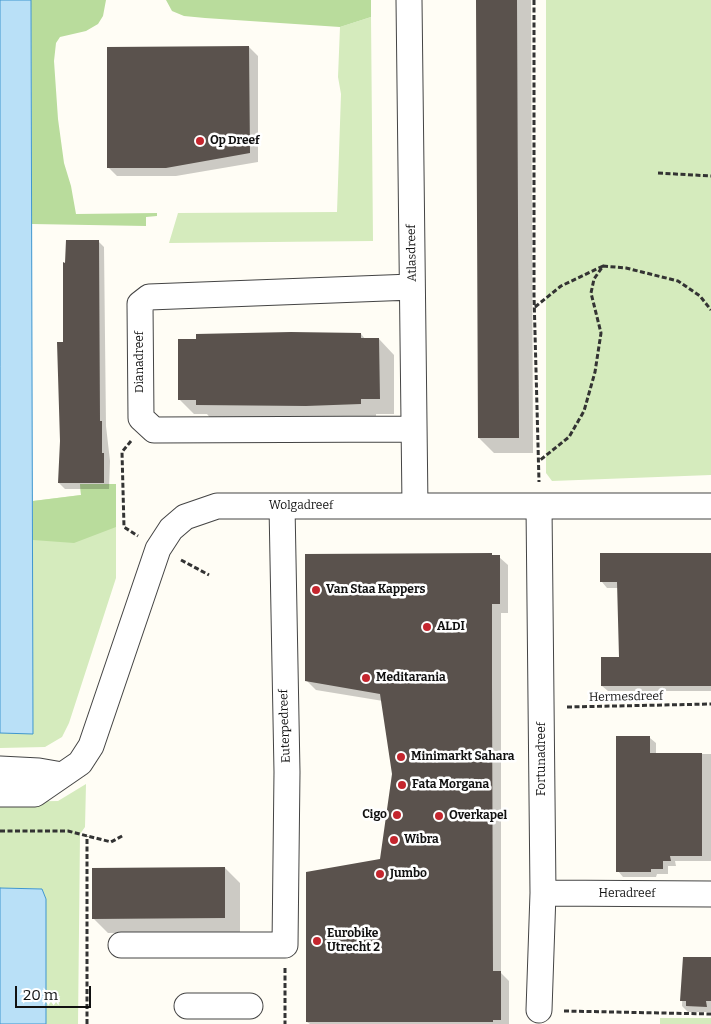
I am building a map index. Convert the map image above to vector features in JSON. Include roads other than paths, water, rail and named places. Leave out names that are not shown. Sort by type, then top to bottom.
[{"type":"street","name":"Atlasdreef","points":[[409,0],[415,506]]},
{"type":"street","name":"Dianadreef","points":[[412,287],[149,297],[140,304],[141,418],[154,430],[414,429]]},
{"type":"street","name":"Wolgadreef","points":[[0,794],[34,794],[80,763],[92,746],[158,548],[171,529],[185,517],[217,506],[711,506]]},
{"type":"street","name":"Euterpedreef","points":[[121,945],[285,945],[287,772],[282,506]]},
{"type":"street","name":"Fortunadreef","points":[[539,507],[543,893],[539,1010]]},
{"type":"street","points":[[0,769],[39,770],[62,776]]},
{"type":"street","name":"Heradreef","points":[[543,893],[711,894]]},
{"type":"street","points":[[187,1006],[250,1006]]},
{"type":"water","points":[[0,0],[31,0],[33,734],[0,733]]},
{"type":"water","points":[[0,888],[42,889],[46,899],[46,1024],[0,1024]]},
{"type":"place","name":"Op Dreef","points":[[200,141]]},
{"type":"place","name":"Van Staa Kappers","points":[[316,590]]},
{"type":"place","name":"ALDI","points":[[427,627]]},
{"type":"place","name":"Meditarania","points":[[366,678]]},
{"type":"place","name":"Minimarkt Sahara","points":[[401,757]]},
{"type":"place","name":"Fata Morgana","points":[[402,785]]},
{"type":"place","name":"Cigo","points":[[397,815]]},
{"type":"place","name":"Overkapel","points":[[439,816]]},
{"type":"place","name":"Wibra","points":[[394,840]]},
{"type":"place","name":"Jumbo","points":[[380,874]]},
{"type":"place","name":"Eurobike Utrecht 2","points":[[317,941]]}]
